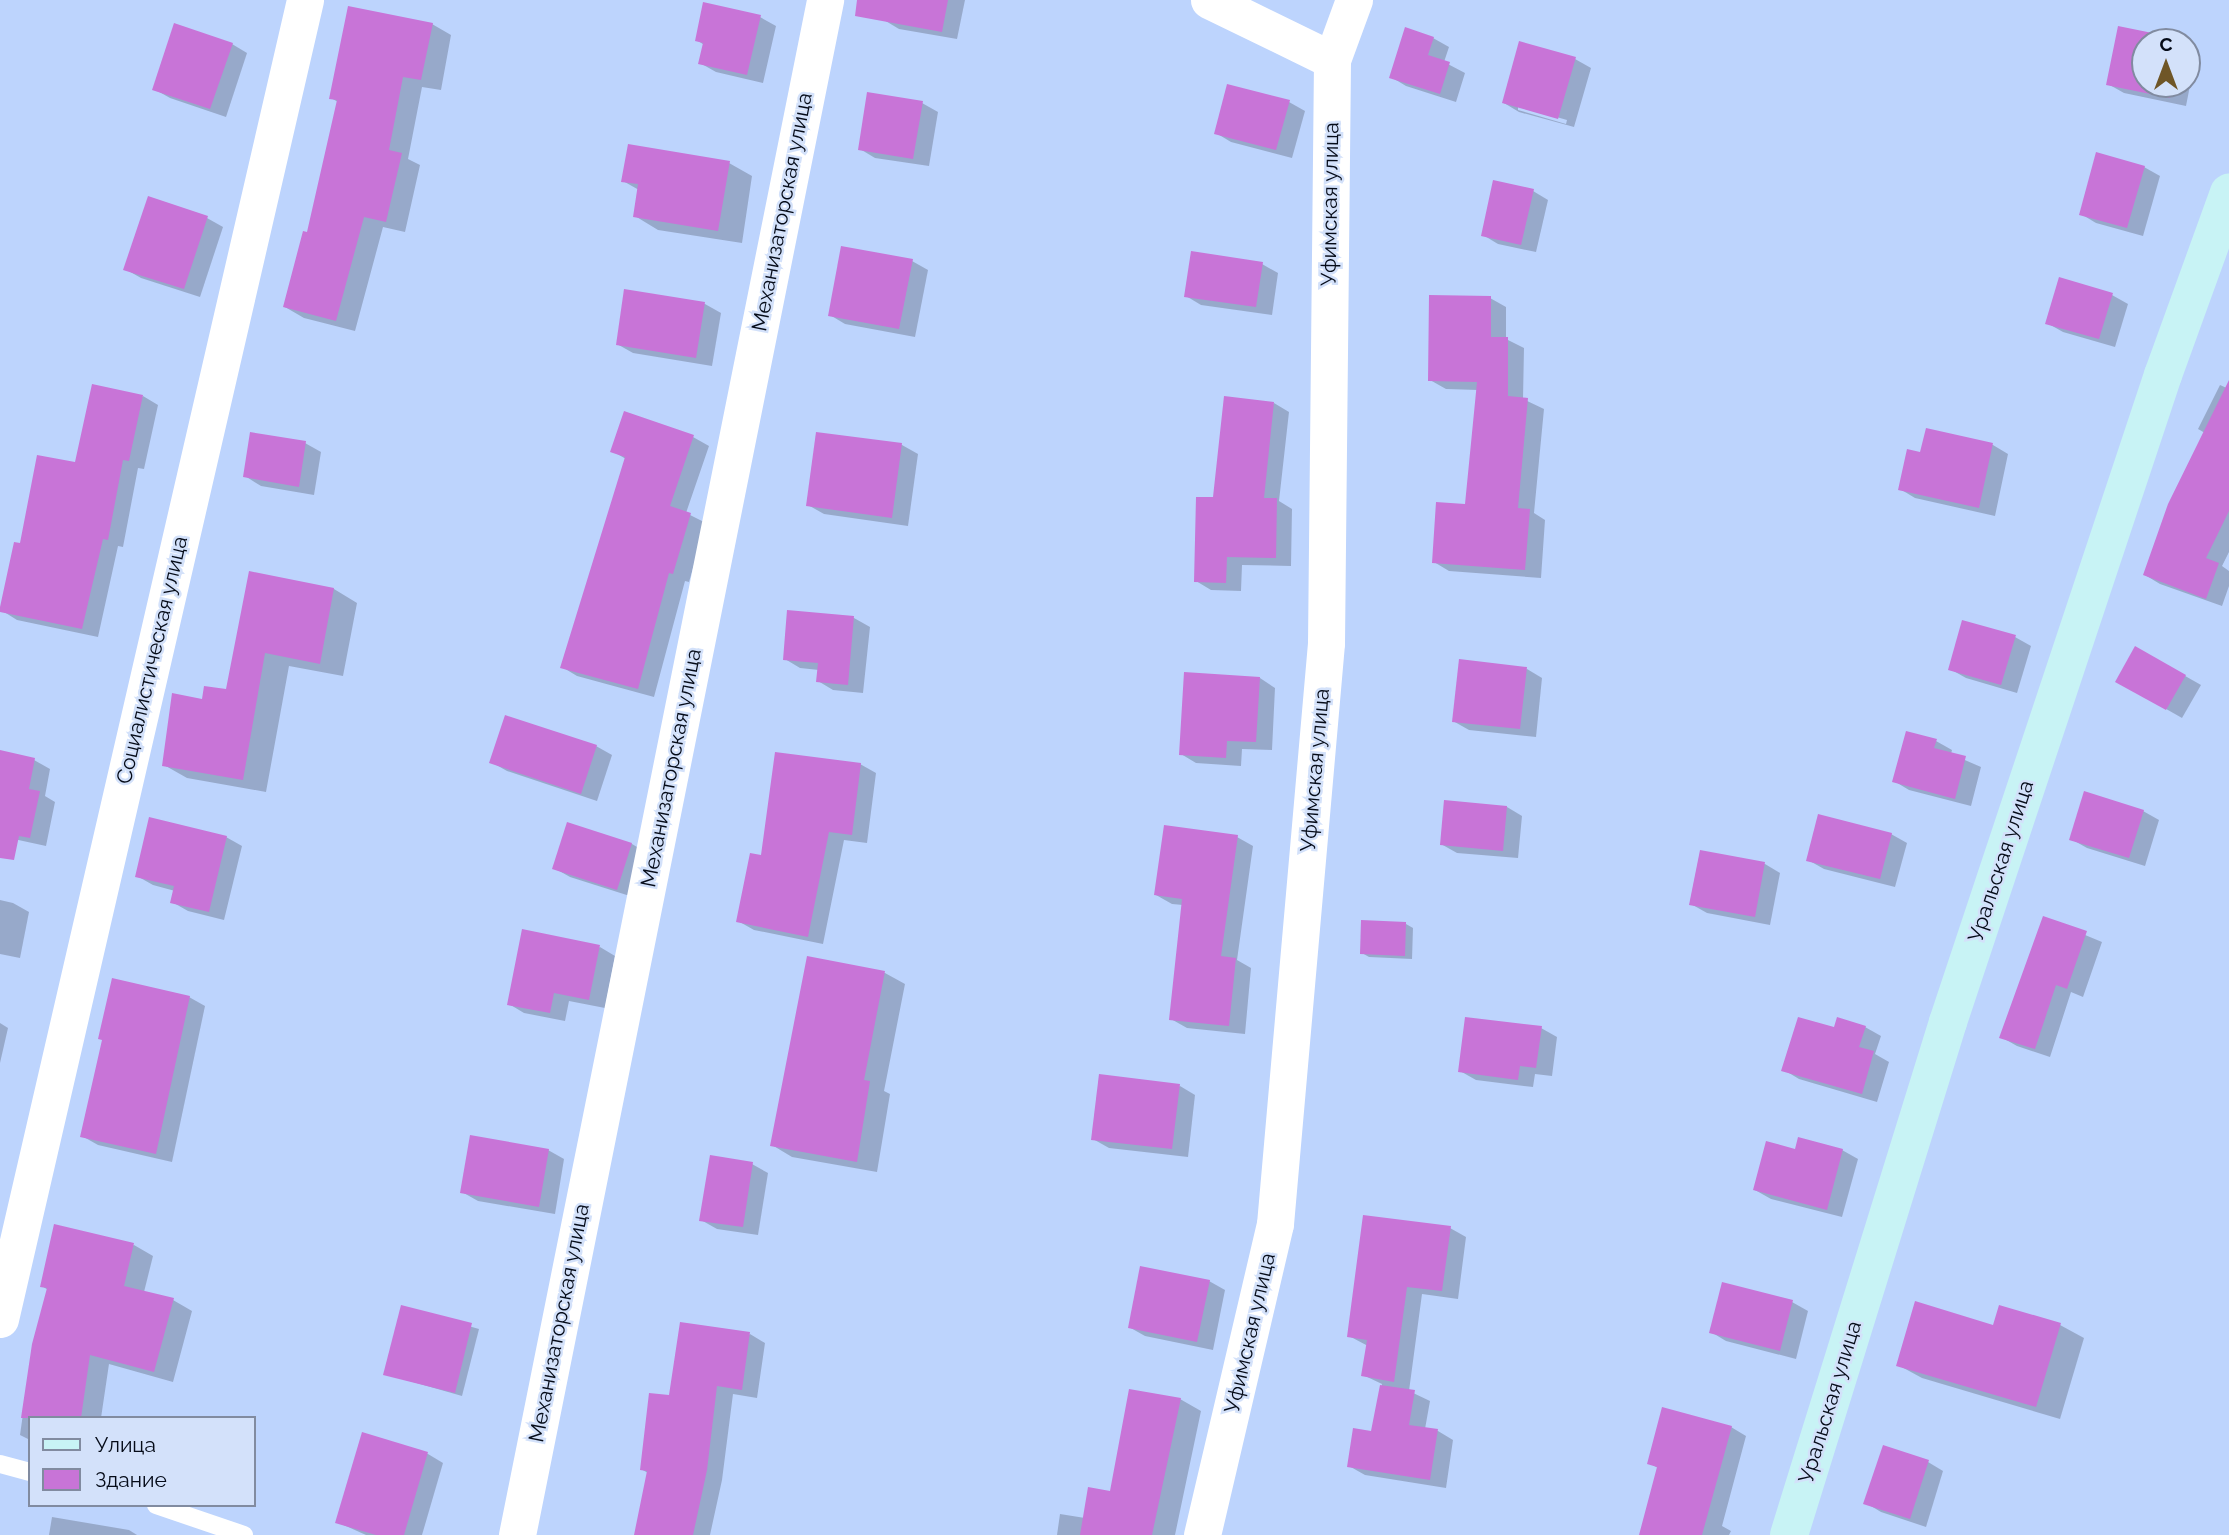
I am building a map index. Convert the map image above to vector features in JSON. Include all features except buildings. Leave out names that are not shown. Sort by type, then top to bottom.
[{"type":"main road","name":"Уральская улица","points":[[1789,1535],[1948,1022],[2163,375],[2229,193]]},
{"type":"street","name":"Социалистическая улица","points":[[0,1319],[305,0]]},
{"type":"street","name":"Механизаторская улица","points":[[517,1535],[825,0]]},
{"type":"street","points":[[1209,0],[1332,60]]},
{"type":"street","name":"Уфимская улица","points":[[1202,1535],[1277,1211],[1326,643],[1332,60],[1354,0]]},
{"type":"lane","points":[[0,1464],[28,1471]]},
{"type":"lane","points":[[162,1507],[244,1535]]}]
